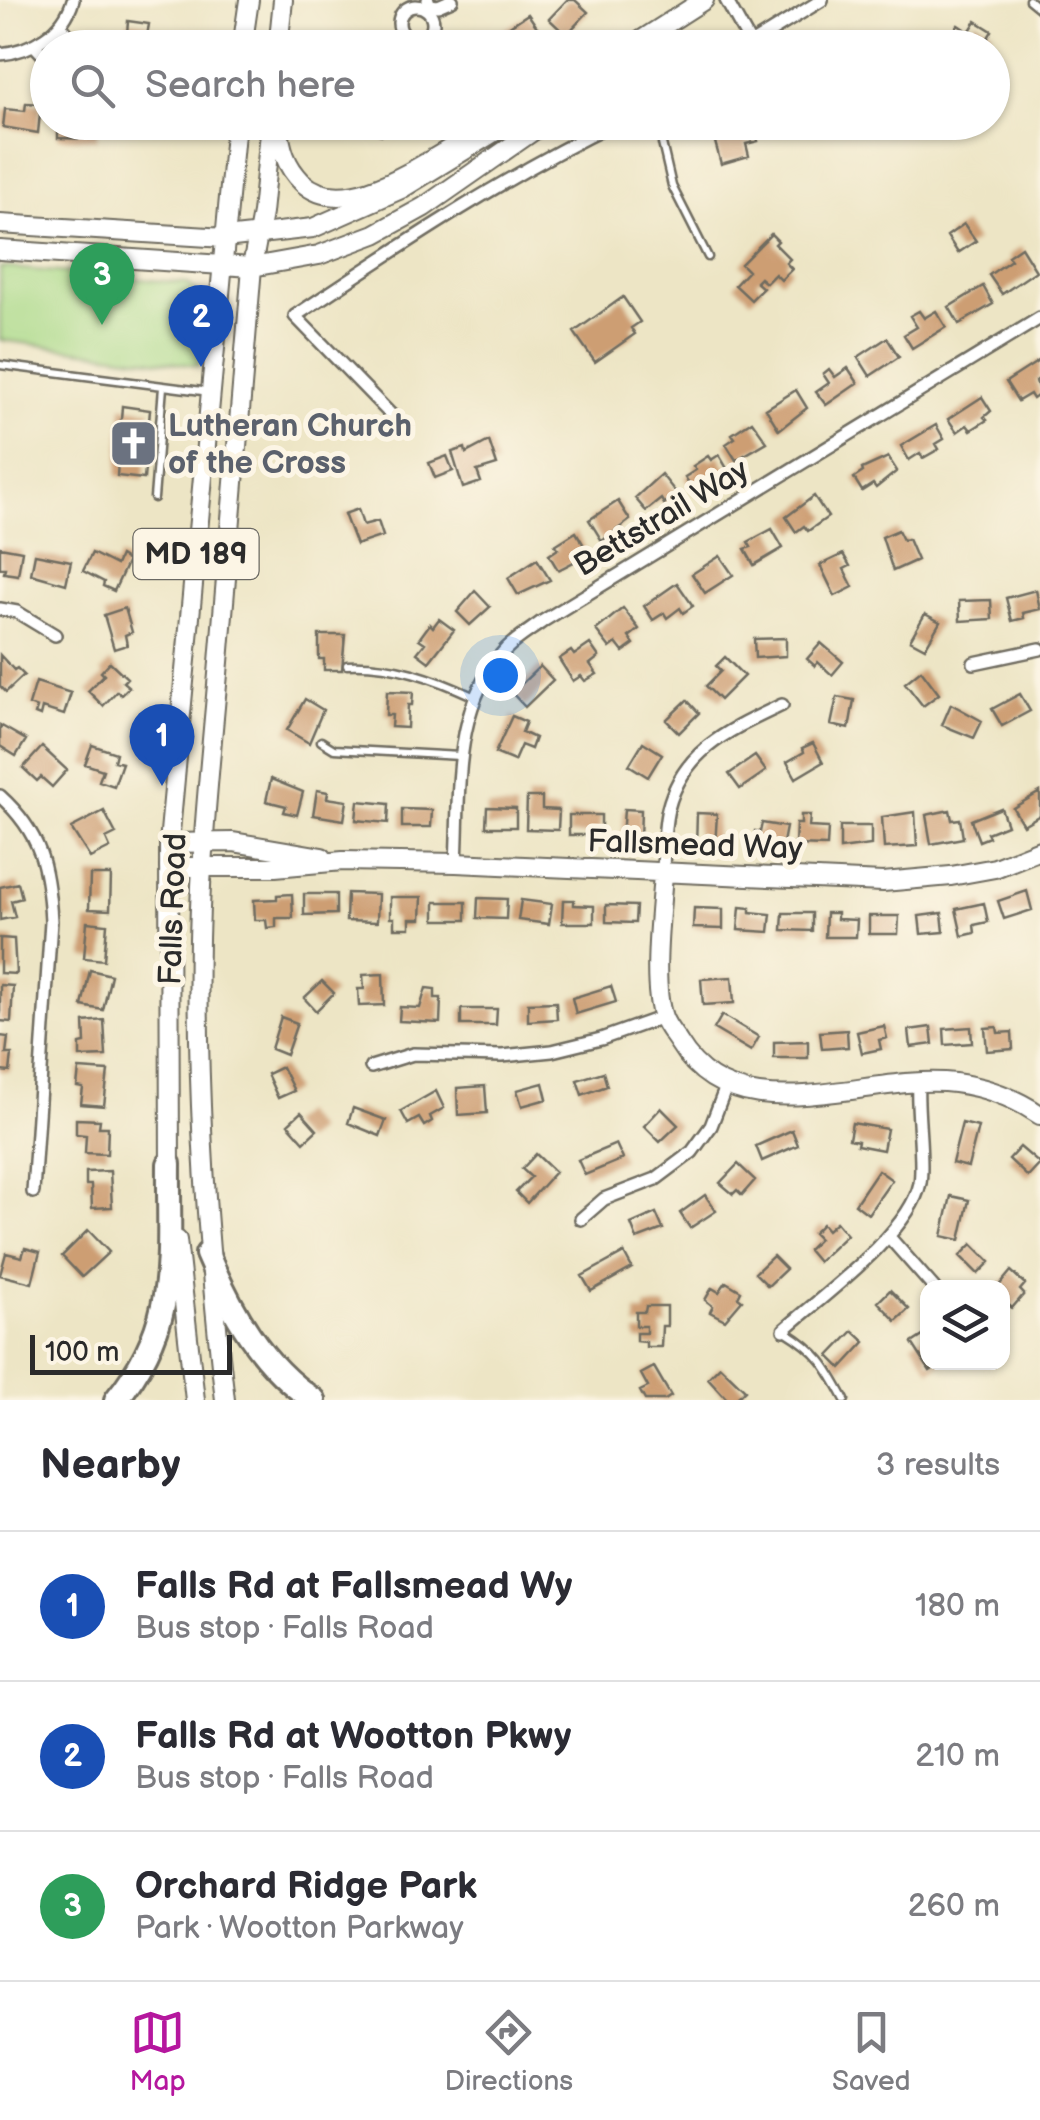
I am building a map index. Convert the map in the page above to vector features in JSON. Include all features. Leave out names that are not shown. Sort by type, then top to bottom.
[{"type":"highway","points":[[116,1400],[140,1370],[157,1332],[168,1292],[169,1164]]},
{"type":"highway","points":[[208,1254],[221,1285],[261,1354],[289,1384],[314,1400]]},
{"type":"main road","points":[[245,30],[249,0]]},
{"type":"main road","points":[[280,30],[283,0]]},
{"type":"main road","points":[[658,30],[704,0]]},
{"type":"main road","name":"Falls Road","points":[[195,1400],[169,1164],[169,844],[234,140]]},
{"type":"main road","name":"Falls Road","points":[[225,1400],[208,1254],[198,1062],[200,934],[204,842],[252,266],[272,140]]},
{"type":"main road","points":[[278,140],[291,170],[312,190],[340,198],[378,186],[462,140]]},
{"type":"main road","points":[[0,224],[225,238],[313,228],[365,206],[454,158],[479,140]]},
{"type":"main road","points":[[0,250],[222,266],[252,266],[320,255],[375,234],[424,207],[520,140]]},
{"type":"main road","name":"Fallsmead Way","points":[[169,844],[204,842],[280,848],[343,861]]},
{"type":"main road","name":"Fallsmead Way","points":[[170,868],[343,861],[883,882],[995,868],[1040,850]]},
{"type":"main road","points":[[663,873],[659,991],[663,1017],[688,1058],[710,1077],[754,1094],[778,1097],[918,1082],[955,1083],[992,1091],[1040,1114]]},
{"type":"street","points":[[53,30],[74,0]]},
{"type":"street","points":[[428,5],[452,0]]},
{"type":"street","points":[[726,0],[740,30]]},
{"type":"street","points":[[772,30],[822,0]]},
{"type":"street","points":[[60,24],[65,30]]},
{"type":"street","points":[[0,54],[30,47]]},
{"type":"street","points":[[400,424],[296,316],[458,207],[580,140]]},
{"type":"street","name":"Bettstrail Way","points":[[456,864],[462,735],[482,682],[507,648],[543,620],[1040,318]]},
{"type":"street","points":[[0,609],[16,612],[54,635]]},
{"type":"street","points":[[974,663],[1040,649]]},
{"type":"street","points":[[663,873],[668,811],[688,766],[720,734],[782,705]]},
{"type":"street","points":[[0,796],[25,819],[41,852],[49,882],[52,921],[33,1192]]},
{"type":"street","points":[[371,1066],[413,1054],[502,1056],[552,1051],[663,1017]]},
{"type":"street","points":[[784,1330],[889,1237],[908,1213],[920,1182],[918,1082]]},
{"type":"street","points":[[581,1219],[604,1199],[656,1179],[692,1152],[711,1126],[726,1084]]},
{"type":"street","points":[[889,1237],[927,1280]]},
{"type":"lane","points":[[1029,0],[1040,10]]},
{"type":"lane","points":[[661,140],[672,186],[708,257]]},
{"type":"lane","points":[[0,365],[211,392]]},
{"type":"lane","points":[[154,498],[163,387]]},
{"type":"lane","points":[[347,665],[367,664],[418,673],[476,697]]},
{"type":"lane","points":[[320,741],[334,750],[461,756]]},
{"type":"lane","points":[[784,1330],[811,1347],[845,1400]]},
{"type":"green space","points":[[0,267],[186,283],[195,289],[204,308],[199,366],[0,340]]},
{"type":"building","points":[[567,0],[575,0],[588,12],[571,30],[561,30],[549,19]]},
{"type":"building","points":[[528,14],[539,30],[504,30]]},
{"type":"building","points":[[128,21],[149,24],[148,30],[127,30]]},
{"type":"building","points":[[976,21],[990,30],[970,30]]},
{"type":"building","points":[[26,103],[30,103],[30,132],[3,127],[5,109],[25,111]]},
{"type":"building","points":[[715,140],[758,140],[746,144],[749,156],[721,164]]},
{"type":"building","points":[[964,224],[976,241],[958,253],[947,236]]},
{"type":"building","points":[[771,234],[790,259],[786,263],[792,269],[781,280],[775,274],[766,283],[760,278],[756,282],[763,288],[751,300],[735,285],[748,271],[741,264]]},
{"type":"building","points":[[1021,247],[1036,271],[1002,294],[989,275],[1011,260],[1008,256]]},
{"type":"building","points":[[983,286],[993,304],[959,324],[949,307]]},
{"type":"building","points":[[623,297],[640,322],[631,328],[635,334],[595,362],[574,332]]},
{"type":"building","points":[[919,311],[924,318],[936,311],[946,327],[912,348],[904,335],[917,327],[910,316]]},
{"type":"building","points":[[887,338],[899,357],[870,376],[858,357]]},
{"type":"building","points":[[1040,360],[1040,378],[1036,381],[1040,394],[1033,399],[1030,394],[1018,401],[1006,382]]},
{"type":"building","points":[[848,368],[858,383],[826,405],[816,392],[829,383],[823,374],[829,369],[835,377]]},
{"type":"building","points":[[796,390],[807,408],[779,430],[766,409]]},
{"type":"building","points":[[982,397],[991,411],[984,417],[987,420],[971,430],[967,425],[957,432],[948,419]]},
{"type":"building","name":"Lutheran Church of the Cross","points":[[122,406],[150,410],[144,479],[117,476]]},
{"type":"building","points":[[752,421],[767,442],[736,460],[726,444],[735,438],[732,434]]},
{"type":"building","points":[[936,425],[944,439],[936,444],[939,449],[909,460],[901,446]]},
{"type":"building","points":[[489,441],[497,465],[477,471],[481,482],[463,488],[452,452],[465,448],[466,453]]},
{"type":"building","points":[[719,455],[728,470],[694,491],[685,477],[708,456],[711,460]]},
{"type":"building","points":[[447,456],[453,471],[435,478],[429,463]]},
{"type":"building","points":[[888,457],[897,471],[876,488],[873,484],[862,491],[854,478],[862,469]]},
{"type":"building","points":[[661,474],[677,494],[664,504],[661,499],[646,511],[635,498]]},
{"type":"building","points":[[814,496],[828,517],[808,531],[804,526],[796,532],[786,517]]},
{"type":"building","points":[[618,501],[630,520],[602,541],[589,520]]},
{"type":"building","points":[[358,509],[363,525],[378,521],[383,536],[356,545],[344,514]]},
{"type":"building","points":[[772,529],[783,548],[754,565],[745,549],[751,547],[748,542]]},
{"type":"building","points":[[898,530],[903,540],[908,539],[917,560],[893,571],[882,537]]},
{"type":"building","points":[[576,532],[589,554],[558,570],[549,555],[558,549],[555,545]]},
{"type":"building","points":[[0,547],[22,551],[18,575],[4,573],[5,568],[0,568]]},
{"type":"building","points":[[92,553],[116,565],[120,556],[128,561],[114,591],[83,571]]},
{"type":"building","points":[[35,554],[71,561],[66,584],[31,574]]},
{"type":"building","points":[[843,554],[850,566],[844,569],[853,587],[835,596],[820,565]]},
{"type":"building","points":[[720,556],[733,575],[705,593],[692,574]]},
{"type":"building","points":[[537,559],[550,580],[518,595],[508,578]]},
{"type":"building","points":[[677,583],[693,606],[683,613],[680,608],[667,618],[664,613],[653,620],[644,606]]},
{"type":"building","points":[[1036,590],[1040,609],[1023,613],[1024,618],[1012,621],[1006,598]]},
{"type":"building","points":[[475,591],[490,607],[470,625],[457,612]]},
{"type":"building","points":[[991,600],[992,619],[960,621],[959,601]]},
{"type":"building","points":[[125,608],[132,632],[125,635],[127,645],[114,649],[104,615]]},
{"type":"building","points":[[623,608],[639,629],[629,637],[634,644],[623,652],[616,643],[610,648],[596,630]]},
{"type":"building","points":[[925,614],[940,622],[925,648],[910,640]]},
{"type":"building","points":[[439,619],[454,630],[429,662],[417,653],[425,643],[419,639]]},
{"type":"building","points":[[319,635],[345,635],[342,670],[324,670],[324,659],[319,659]]},
{"type":"building","points":[[786,638],[786,656],[755,658],[754,639]]},
{"type":"building","points":[[821,643],[843,662],[832,675],[818,662],[815,666],[807,659]]},
{"type":"building","points":[[590,644],[599,657],[590,664],[597,674],[585,681],[581,676],[573,681],[559,659]]},
{"type":"building","points":[[0,655],[24,675],[6,692],[0,686]]},
{"type":"building","points":[[725,657],[744,676],[720,700],[706,686],[721,671],[716,666]]},
{"type":"building","points":[[110,662],[127,678],[123,682],[129,687],[121,695],[117,691],[103,706],[88,691],[104,675],[101,672]]},
{"type":"building","points":[[540,666],[553,680],[525,707],[512,693]]},
{"type":"building","points":[[921,670],[939,694],[923,706],[905,683]]},
{"type":"building","points":[[36,682],[71,693],[64,715],[42,708],[40,716],[35,714],[37,708],[29,705]]},
{"type":"building","points":[[387,691],[413,692],[407,728],[391,727],[392,715],[386,715]]},
{"type":"building","points":[[1020,694],[1030,711],[1002,726],[992,709]]},
{"type":"building","points":[[837,697],[854,700],[849,729],[831,725]]},
{"type":"building","points":[[305,699],[323,710],[309,743],[287,730]]},
{"type":"building","points":[[687,700],[699,713],[679,733],[666,720]]},
{"type":"building","points":[[951,704],[982,721],[974,738],[942,725]]},
{"type":"building","points":[[512,716],[526,722],[522,732],[535,738],[531,749],[521,745],[514,761],[495,753]]},
{"type":"building","points":[[0,725],[26,740],[16,756],[0,746]]},
{"type":"building","points":[[643,742],[662,754],[648,777],[629,765]]},
{"type":"building","points":[[813,743],[823,762],[796,778],[787,762]]},
{"type":"building","points":[[92,745],[116,753],[114,761],[122,763],[114,786],[99,781],[103,770],[85,764]]},
{"type":"building","points":[[42,747],[67,770],[52,787],[41,777],[37,781],[23,768]]},
{"type":"building","points":[[755,756],[766,771],[740,789],[729,774]]},
{"type":"building","points":[[271,779],[303,792],[297,815],[284,812],[286,806],[266,801]]},
{"type":"building","points":[[317,790],[328,792],[327,798],[347,801],[344,820],[313,815]]},
{"type":"building","points":[[1040,792],[1040,815],[1023,825],[1013,808]]},
{"type":"building","points":[[527,797],[542,797],[542,809],[559,810],[558,830],[526,829]]},
{"type":"building","points":[[358,801],[389,804],[388,823],[356,820]]},
{"type":"building","points":[[487,807],[516,808],[516,827],[486,827]]},
{"type":"building","points":[[1001,808],[1007,825],[979,841],[971,820]]},
{"type":"building","points":[[402,809],[432,810],[431,827],[402,827]]},
{"type":"building","points":[[624,809],[641,810],[640,839],[622,839]]},
{"type":"building","points":[[950,810],[952,820],[960,819],[963,838],[931,844],[926,815]]},
{"type":"building","points":[[104,811],[116,834],[106,839],[110,848],[90,858],[71,828]]},
{"type":"building","points":[[915,812],[917,846],[884,848],[882,817]]},
{"type":"building","points":[[697,813],[717,814],[715,847],[696,846]]},
{"type":"building","points":[[569,815],[601,815],[601,835],[569,835]]},
{"type":"building","points":[[801,815],[810,815],[809,827],[828,828],[827,846],[795,845],[796,824],[801,824]]},
{"type":"building","points":[[762,823],[786,827],[782,848],[753,843],[755,831],[760,832]]},
{"type":"building","points":[[840,826],[871,826],[871,845],[840,849]]},
{"type":"building","points":[[90,875],[111,875],[110,910],[89,909]]},
{"type":"building","points":[[18,883],[22,898],[11,901],[15,917],[0,920],[0,887]]},
{"type":"building","points":[[1027,891],[1032,910],[1004,919],[998,901]]},
{"type":"building","points":[[347,893],[378,894],[377,922],[346,921]]},
{"type":"building","points":[[292,894],[293,918],[276,918],[276,927],[267,928],[266,920],[255,920],[254,900]]},
{"type":"building","points":[[304,894],[336,894],[336,914],[304,915]]},
{"type":"building","points":[[390,897],[422,897],[421,919],[410,919],[410,928],[394,928]]},
{"type":"building","points":[[478,898],[507,899],[506,919],[477,918]]},
{"type":"building","points":[[521,900],[552,904],[549,924],[518,920]]},
{"type":"building","points":[[563,900],[594,906],[594,923],[562,923]]},
{"type":"building","points":[[435,902],[466,902],[466,920],[435,920]]},
{"type":"building","points":[[984,903],[988,922],[974,925],[975,933],[962,936],[956,909]]},
{"type":"building","points":[[606,905],[636,906],[635,923],[606,922]]},
{"type":"building","points":[[740,907],[771,914],[769,932],[738,930]]},
{"type":"building","points":[[694,908],[723,909],[723,929],[693,928]]},
{"type":"building","points":[[783,913],[812,913],[812,931],[782,930]]},
{"type":"building","points":[[826,913],[837,913],[837,919],[857,920],[856,937],[825,937]]},
{"type":"building","points":[[942,913],[944,932],[921,934],[919,916]]},
{"type":"building","points":[[869,916],[899,916],[898,934],[869,934]]},
{"type":"building","points":[[87,922],[107,924],[104,960],[84,958]]},
{"type":"building","points":[[0,938],[14,939],[16,974],[0,973]]},
{"type":"building","points":[[90,970],[111,975],[103,1010],[82,1006]]},
{"type":"building","points":[[383,974],[384,1005],[359,1006],[358,989],[364,989],[363,975]]},
{"type":"building","points":[[732,977],[734,1003],[703,1005],[701,979]]},
{"type":"building","points":[[322,981],[334,993],[316,1011],[304,998]]},
{"type":"building","points":[[0,985],[13,986],[11,1022],[0,1021]]},
{"type":"building","points":[[611,986],[616,1002],[576,1014],[572,998]]},
{"type":"building","points":[[426,988],[435,989],[435,998],[441,998],[440,1023],[399,1021],[400,1007],[420,1008]]},
{"type":"building","points":[[556,1002],[557,1019],[528,1021],[528,1003]]},
{"type":"building","points":[[461,1009],[497,1009],[496,1025],[461,1025]]},
{"type":"building","points":[[722,1015],[759,1037],[751,1051],[714,1029]]},
{"type":"building","points":[[281,1017],[297,1023],[286,1055],[271,1049]]},
{"type":"building","points":[[104,1020],[106,1056],[80,1057],[80,1044],[85,1043],[84,1022]]},
{"type":"building","points":[[884,1026],[887,1038],[879,1040],[881,1049],[862,1053],[857,1032]]},
{"type":"building","points":[[931,1027],[933,1044],[911,1047],[909,1030]]},
{"type":"building","points":[[971,1027],[972,1043],[945,1045],[944,1029]]},
{"type":"building","points":[[997,1027],[998,1033],[1012,1032],[1013,1049],[987,1051],[985,1028]]},
{"type":"building","points":[[847,1030],[848,1047],[822,1049],[820,1032]]},
{"type":"building","points":[[0,1036],[8,1037],[6,1054],[12,1054],[10,1072],[0,1071]]},
{"type":"building","points":[[808,1041],[808,1058],[774,1058],[774,1042]]},
{"type":"building","points":[[282,1067],[294,1091],[278,1098],[267,1074]]},
{"type":"building","points":[[79,1069],[108,1071],[104,1106],[81,1104],[83,1088],[77,1087]]},
{"type":"building","points":[[603,1072],[607,1086],[582,1095],[577,1080]]},
{"type":"building","points":[[543,1083],[547,1099],[522,1106],[517,1090]]},
{"type":"building","points":[[485,1086],[487,1113],[458,1115],[457,1088]]},
{"type":"building","points":[[436,1091],[444,1108],[430,1116],[432,1121],[424,1126],[419,1118],[408,1124],[401,1111]]},
{"type":"building","points":[[353,1108],[386,1120],[380,1136],[348,1123]]},
{"type":"building","points":[[661,1108],[678,1125],[660,1142],[644,1126]]},
{"type":"building","points":[[301,1112],[317,1130],[304,1142],[288,1124]]},
{"type":"building","points":[[76,1119],[100,1120],[99,1127],[108,1127],[107,1154],[85,1153],[86,1135],[76,1134]]},
{"type":"building","points":[[852,1123],[887,1129],[883,1150],[857,1145],[858,1141],[849,1139]]},
{"type":"building","points":[[962,1123],[978,1127],[968,1167],[952,1163]]},
{"type":"building","points":[[792,1130],[798,1145],[762,1161],[756,1146]]},
{"type":"building","points":[[616,1144],[623,1159],[585,1175],[578,1160]]},
{"type":"building","points":[[1020,1147],[1040,1164],[1028,1177],[1009,1159]]},
{"type":"building","points":[[536,1154],[555,1172],[527,1203],[516,1192],[531,1177],[522,1169]]},
{"type":"building","points":[[738,1164],[755,1180],[742,1195],[737,1190],[733,1194],[720,1183]]},
{"type":"building","points":[[878,1170],[892,1180],[868,1214],[855,1204]]},
{"type":"building","points":[[110,1171],[112,1207],[92,1208],[86,1172]]},
{"type":"building","points":[[705,1195],[716,1211],[690,1228],[680,1213]]},
{"type":"building","points":[[951,1196],[969,1200],[960,1240],[942,1236]]},
{"type":"building","points":[[656,1213],[663,1229],[637,1239],[631,1224]]},
{"type":"building","points":[[836,1222],[847,1235],[818,1262],[808,1250],[819,1239],[813,1233],[822,1224],[827,1230]]},
{"type":"building","points":[[88,1230],[109,1252],[82,1277],[62,1256]]},
{"type":"building","points":[[972,1244],[990,1262],[978,1274],[960,1256]]},
{"type":"building","points":[[25,1248],[40,1252],[32,1283],[0,1275],[6,1253],[22,1257]]},
{"type":"building","points":[[624,1253],[632,1268],[591,1291],[582,1276]]},
{"type":"building","points":[[773,1256],[786,1269],[768,1286],[755,1273]]},
{"type":"building","points":[[1011,1271],[1025,1284],[1020,1290],[1024,1294],[1012,1308],[1010,1280],[1004,1280]]},
{"type":"building","points":[[726,1282],[741,1291],[738,1297],[742,1300],[725,1320],[710,1312],[713,1306],[705,1300],[712,1288],[719,1292]]},
{"type":"building","points":[[890,1290],[909,1309],[896,1321],[878,1302]]},
{"type":"building","points":[[646,1306],[667,1306],[661,1347],[646,1347],[646,1342],[636,1341],[636,1333],[646,1333],[646,1326],[636,1326],[636,1312],[645,1312]]},
{"type":"building","points":[[853,1331],[865,1342],[841,1368],[829,1356]]},
{"type":"building","points":[[920,1338],[920,1355],[912,1343]]},
{"type":"building","points":[[720,1366],[745,1390],[735,1400],[728,1400],[708,1378]]},
{"type":"building","points":[[654,1367],[671,1396],[665,1400],[645,1400],[640,1391],[648,1387],[641,1374]]},
{"type":"place","name":"Orchard Ridge Park","points":[[102,325]]},
{"type":"place","name":"Falls Rd at Wootton Pkwy","points":[[201,367]]},
{"type":"place","name":"Lutheran Church of the Cross","points":[[133,443]]},
{"type":"place","name":"Falls Rd at Fallsmead Wy","points":[[162,786]]}]
